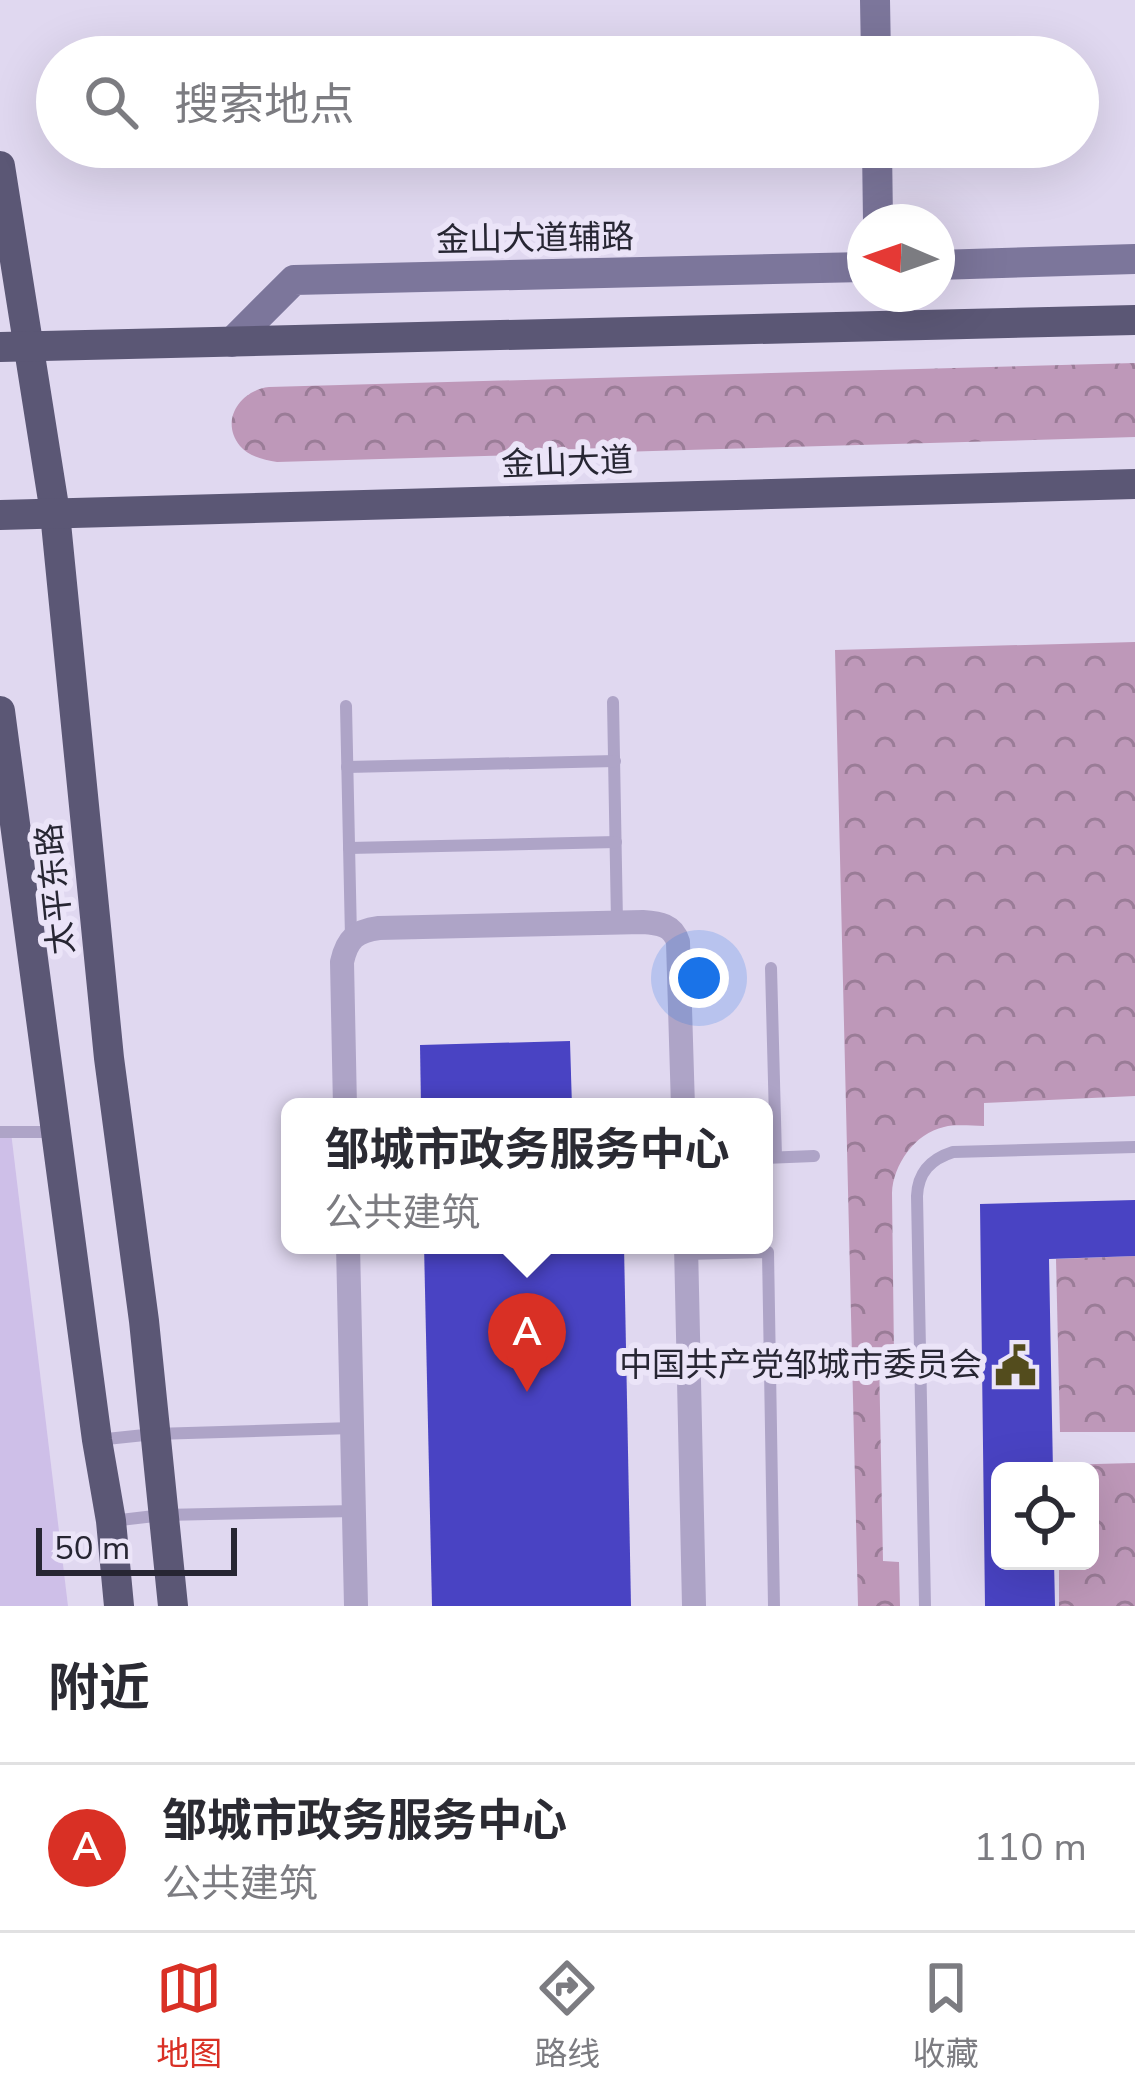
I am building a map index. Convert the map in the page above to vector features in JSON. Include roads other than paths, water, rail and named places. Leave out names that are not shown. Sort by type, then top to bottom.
[{"type":"main road","name":"太平东路","points":[[0,166],[15,347],[55,513],[109,1058],[144,1321],[172,1606]]},
{"type":"main road","points":[[15,347],[1135,320]]},
{"type":"main road","name":"金山大道","points":[[0,515],[1135,484]]},
{"type":"main road","name":"太平东路","points":[[0,711],[119,1606]]},
{"type":"street","points":[[875,0],[875,36]]},
{"type":"street","points":[[877,168],[878,204]]},
{"type":"street","points":[[955,265],[1135,260]]},
{"type":"street","name":"金山大道辅路","points":[[232,342],[294,280],[847,267]]},
{"type":"street","points":[[345,1098],[341,973],[345,950],[358,932],[617,923],[657,924],[676,936],[683,1098]]},
{"type":"street","points":[[348,1254],[356,1606]]},
{"type":"street","points":[[686,1254],[694,1606]]},
{"type":"lane","points":[[614,702],[617,923]]},
{"type":"lane","points":[[346,706],[351,938]]},
{"type":"lane","points":[[347,767],[614,760]]},
{"type":"lane","points":[[349,848],[616,842]]},
{"type":"lane","points":[[770,1098],[771,968]]},
{"type":"lane","points":[[0,1132],[56,1132]]},
{"type":"lane","points":[[925,1606],[916,1196],[920,1175],[934,1160],[953,1152],[1135,1147]]},
{"type":"lane","points":[[773,1158],[814,1156]]},
{"type":"lane","points":[[768,1254],[774,1606]]},
{"type":"lane","points":[[97,1440],[352,1428]]},
{"type":"lane","points":[[111,1521],[163,1515],[353,1510]]},
{"type":"place","name":"中国共产党邹城市委员会","points":[[1016,1365]]},
{"type":"place","name":"邹城市政务服务中心","points":[[527,1392]]}]
